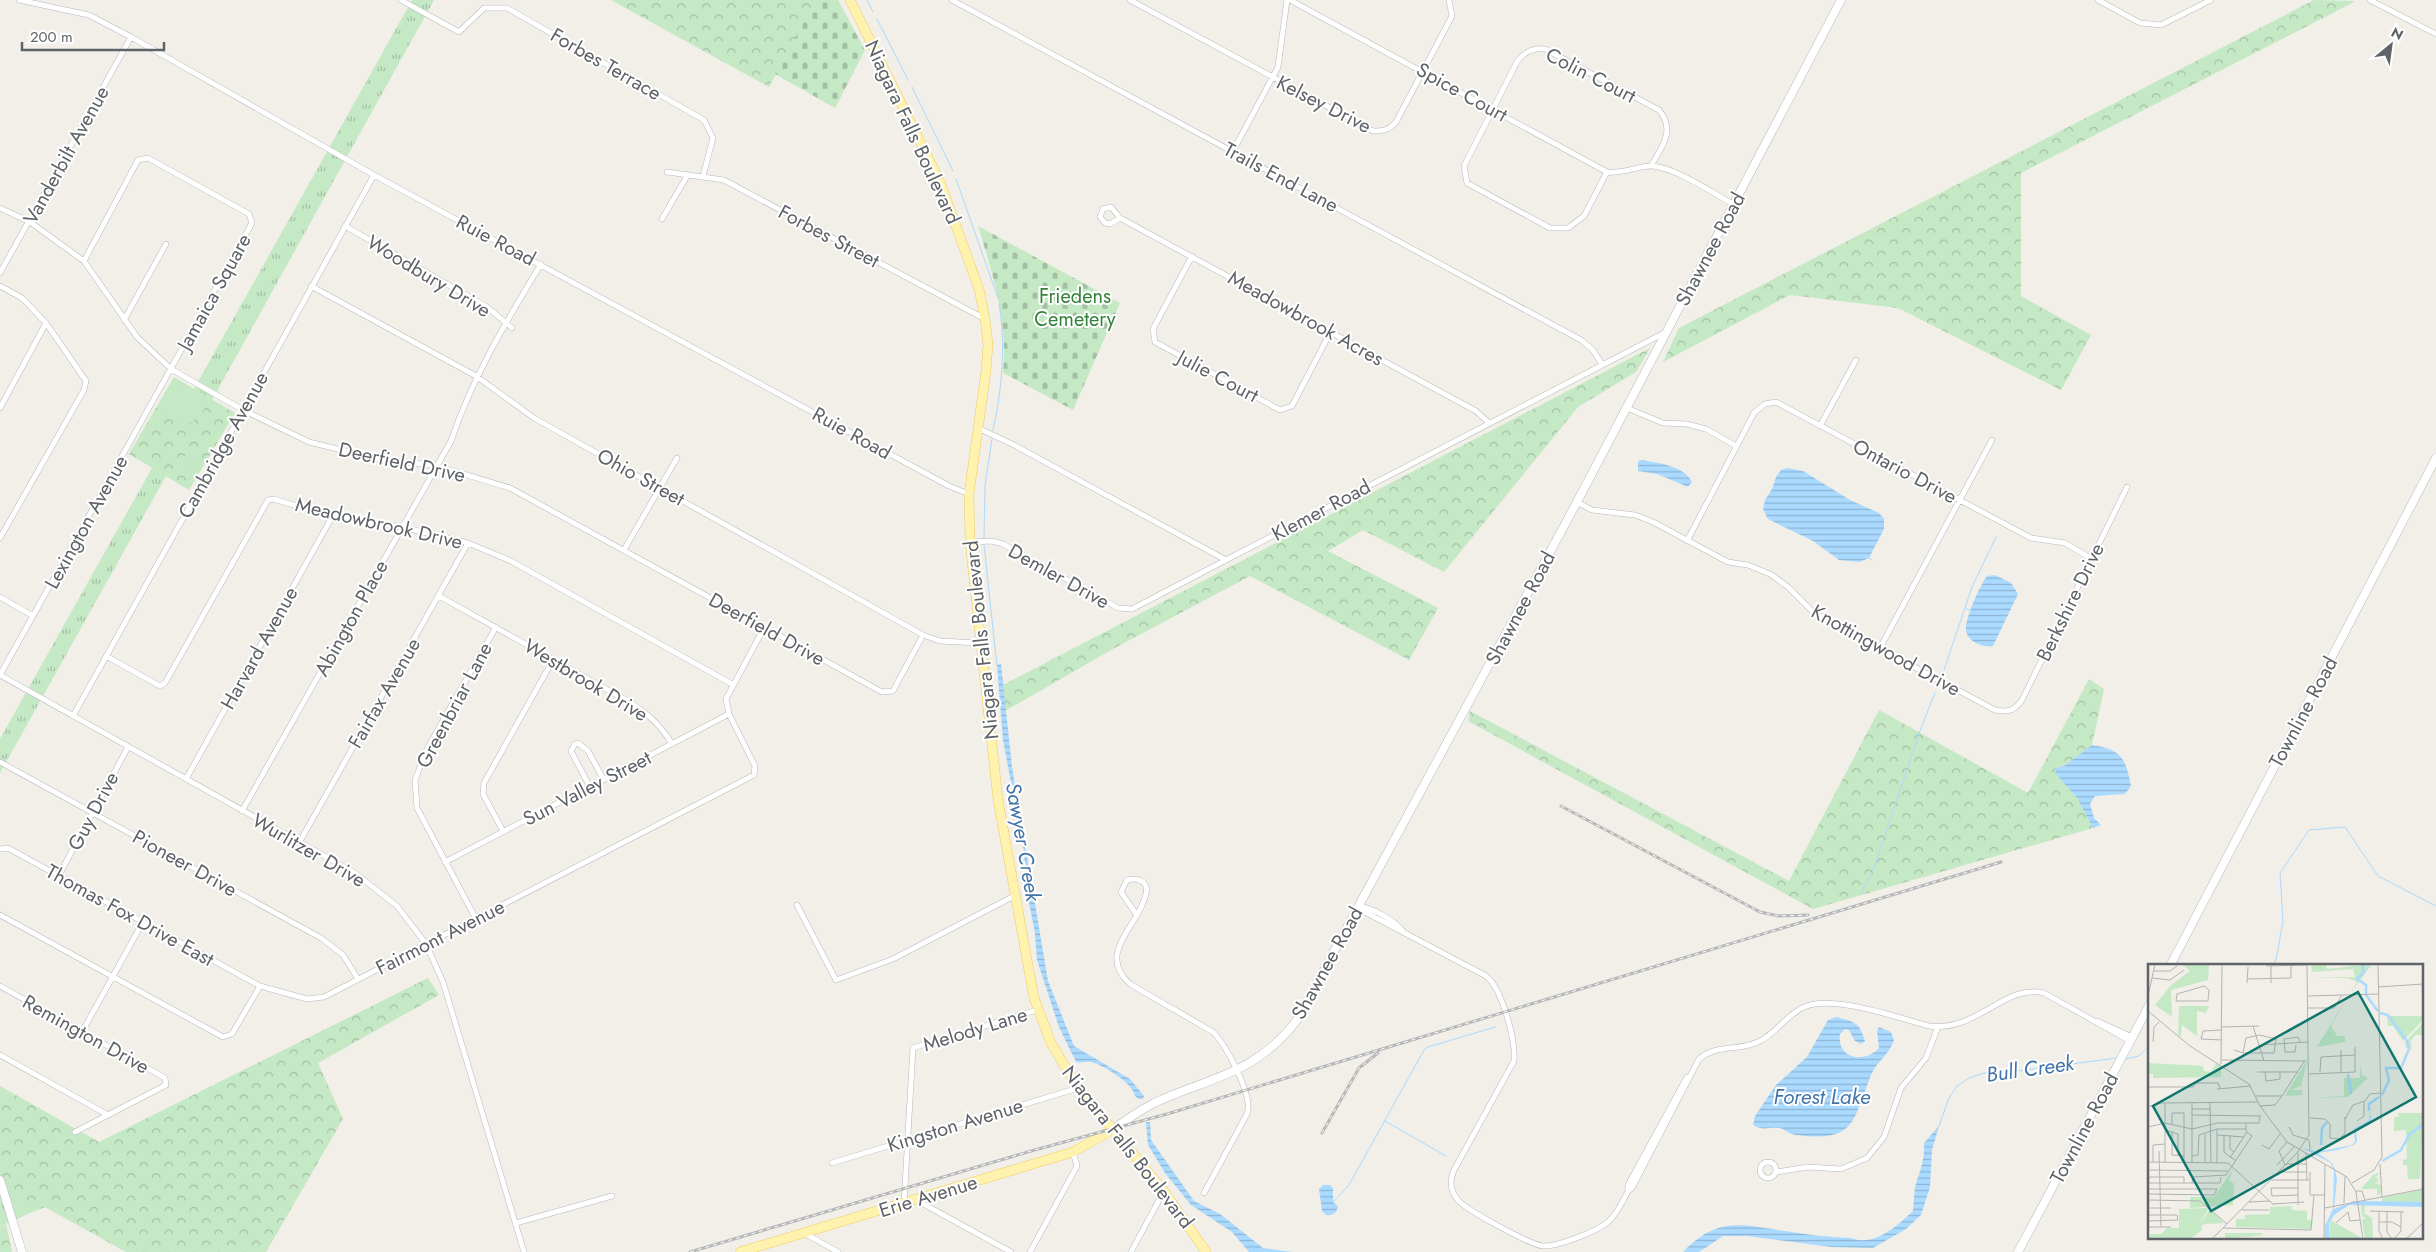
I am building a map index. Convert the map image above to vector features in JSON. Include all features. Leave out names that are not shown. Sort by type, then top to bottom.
[{"type":"main road","name":"Niagara Falls Boulevard","points":[[850,0],[940,182],[979,289],[985,319],[988,344],[969,494],[970,542],[996,782],[1028,974],[1037,1010],[1058,1056],[1078,1088],[1164,1191],[1206,1252]]},
{"type":"main road","name":"Shawnee Road","points":[[1112,1130],[1155,1103],[1236,1071],[1272,1048],[1297,1020],[1577,502],[1841,0]]},
{"type":"main road","name":"Townline Road","points":[[2171,964],[2436,458]]},
{"type":"main road","name":"Townline Road","points":[[2018,1252],[2148,1008]]},
{"type":"main road","name":"Erie Avenue","points":[[740,1252],[1073,1152],[1112,1130]]},
{"type":"main road","points":[[0,1180],[22,1252]]},
{"type":"street","name":"Ruie Road","points":[[19,0],[89,15],[374,175],[949,486],[969,494]]},
{"type":"street","name":"Forbes Terrace","points":[[401,0],[459,32],[484,8],[507,8],[704,120],[713,138],[702,176]]},
{"type":"street","name":"Trails End Lane","points":[[952,0],[1581,340],[1592,349],[1602,364]]},
{"type":"street","name":"Kelsey Drive","points":[[1130,0],[1373,131],[1390,129],[1396,122],[1452,16],[1452,7],[1449,0]]},
{"type":"street","points":[[1233,151],[1273,78],[1281,57],[1288,0]]},
{"type":"street","name":"Spice Court","points":[[1288,0],[1423,71],[1607,172]]},
{"type":"street","points":[[2098,0],[2140,23],[2161,25],[2211,0]]},
{"type":"street","points":[[2370,0],[2436,34]]},
{"type":"street","name":"Vanderbilt Avenue","points":[[0,273],[131,37]]},
{"type":"street","name":"Colin Court","points":[[1607,172],[1584,216],[1568,228],[1550,228],[1467,183],[1464,166],[1492,109],[1518,60],[1535,48],[1545,49],[1659,110],[1666,119],[1666,139],[1652,166]]},
{"type":"street","name":"Jamaica Square","points":[[84,261],[138,160],[148,158],[249,214],[252,223],[171,368]]},
{"type":"street","points":[[1607,172],[1617,173],[1652,166],[1671,171],[1733,204]]},
{"type":"street","name":"Forbes Street","points":[[667,172],[724,180],[985,319]]},
{"type":"street","name":"Cambridge Avenue","points":[[73,716],[374,175]]},
{"type":"street","points":[[662,219],[687,176]]},
{"type":"street","name":"Deerfield Drive","points":[[0,208],[30,222],[84,261],[112,298],[124,320],[138,337],[171,368],[243,410],[309,442],[374,458],[437,466],[510,488],[882,692],[893,691],[923,635]]},
{"type":"street","name":"Meadowbrook Acres","points":[[1120,218],[1476,411],[1489,422]]},
{"type":"street","name":"Woodbury Drive","points":[[345,226],[487,306],[505,324],[512,328]]},
{"type":"street","points":[[124,320],[166,244]]},
{"type":"street","name":"Julie Court","points":[[1192,256],[1153,329],[1155,342],[1226,381],[1280,410],[1292,406],[1331,332]]},
{"type":"street","name":"Abington Place","points":[[242,811],[437,466],[450,441],[476,376],[541,264]]},
{"type":"street","points":[[0,286],[22,298],[46,323],[86,381],[84,390],[0,538]]},
{"type":"street","name":"Ohio Street","points":[[311,286],[476,376],[534,418],[661,487],[923,635],[940,641],[980,643]]},
{"type":"street","points":[[0,408],[46,323]]},
{"type":"street","name":"Klemer Road","points":[[1226,560],[1489,422],[1667,332]]},
{"type":"street","points":[[1820,426],[1856,360]]},
{"type":"street","name":"Lexington Avenue","points":[[0,674],[171,368]]},
{"type":"street","name":"Ontario Drive","points":[[1687,541],[1754,412],[1765,404],[1776,402],[2031,538],[2065,543],[2092,558]]},
{"type":"street","points":[[1627,408],[1663,423],[1686,424],[1706,429],[1736,446]]},
{"type":"street","points":[[978,428],[1023,450],[1226,560]]},
{"type":"street","points":[[1880,648],[1992,440]]},
{"type":"street","points":[[624,550],[677,458]]},
{"type":"street","name":"Berkshire Drive","points":[[2009,712],[2022,700],[2127,487]]},
{"type":"street","name":"Meadowbrook Drive","points":[[106,656],[160,686],[165,683],[268,500],[274,499],[332,517],[402,528],[468,542],[511,561],[732,684]]},
{"type":"street","name":"Knottingwood Drive","points":[[1577,502],[1599,512],[1635,515],[1728,562],[1748,566],[1772,575],[1788,586],[1814,613],[1996,710],[2009,712]]},
{"type":"street","name":"Harvard Avenue","points":[[186,779],[332,517]]},
{"type":"street","name":"Fairfax Avenue","points":[[299,843],[468,542]]},
{"type":"street","name":"Demler Drive","points":[[970,542],[1003,544],[1118,608],[1132,608],[1226,560]]},
{"type":"street","name":"Westbrook Drive","points":[[439,596],[645,712],[662,728],[672,744]]},
{"type":"street","points":[[0,597],[33,616]]},
{"type":"street","name":"Greenbriar Lane","points":[[476,919],[444,862],[417,808],[415,780],[427,749],[496,628]]},
{"type":"street","name":"Fairmont Avenue","points":[[260,986],[306,999],[324,997],[754,775],[755,766],[729,714],[726,699],[732,684],[764,628]]},
{"type":"street","points":[[503,831],[483,794],[484,783],[553,660]]},
{"type":"street","name":"Wurlitzer Drive","points":[[0,674],[354,873],[397,906],[426,944],[443,982],[524,1252]]},
{"type":"street","name":"Sun Valley Street","points":[[444,862],[729,714]]},
{"type":"street","points":[[590,787],[571,751],[575,744],[578,743],[585,747],[604,780]]},
{"type":"street","name":"Guy Drive","points":[[59,875],[128,747]]},
{"type":"street","name":"Pioneer Drive","points":[[0,762],[322,938],[343,955],[358,979]]},
{"type":"street","name":"Thomas Fox Drive East","points":[[0,849],[8,848],[260,986]]},
{"type":"street","points":[[1136,914],[1121,892],[1126,880],[1133,878],[1139,879],[1145,884],[1147,894],[1117,953],[1118,966],[1122,976],[1130,984],[1213,1032],[1221,1042],[1249,1100],[1249,1108],[1204,1192]]},
{"type":"street","points":[[797,905],[836,980],[893,958],[1014,896]]},
{"type":"street","points":[[1360,906],[1368,908],[1493,982],[1498,990],[1514,1047],[1513,1065],[1451,1178],[1451,1189],[1458,1201],[1466,1208],[1536,1245],[1558,1244],[1606,1224],[1616,1214],[1628,1191],[1637,1179],[1685,1087],[1689,1075],[1704,1055],[1719,1048],[1760,1042],[1796,1012],[1812,1004],[1837,1003],[1938,1027],[1967,1021],[2016,994],[2035,990],[2044,992],[2131,1039]]},
{"type":"street","points":[[0,915],[223,1037],[232,1034],[260,986]]},
{"type":"street","points":[[82,1032],[143,922]]},
{"type":"street","name":"Remington Drive","points":[[0,986],[165,1078],[166,1085],[108,1115]]},
{"type":"street","name":"Melody Lane","points":[[908,1139],[914,1048],[1037,1010]]},
{"type":"street","points":[[1776,1172],[1808,1167],[1841,1169],[1867,1158],[1884,1137],[1901,1088],[1926,1058],[1938,1027]]},
{"type":"street","points":[[0,1055],[108,1115]]},
{"type":"street","name":"Kingston Avenue","points":[[832,1162],[1078,1088]]},
{"type":"street","points":[[75,1132],[108,1115]]},
{"type":"street","points":[[904,1203],[908,1139]]},
{"type":"street","points":[[1030,1252],[1075,1171],[1077,1166],[1073,1152]]},
{"type":"street","points":[[1131,1252],[1164,1191]]},
{"type":"street","points":[[516,1223],[612,1196]]},
{"type":"street","points":[[916,1200],[1011,1252]]},
{"type":"street","points":[[804,1233],[838,1252]]},
{"type":"green space","points":[[412,0],[434,0],[212,400],[194,389]]},
{"type":"green space","points":[[611,0],[816,0],[769,87]]},
{"type":"green space","points":[[816,0],[838,0],[865,50],[835,108],[775,74]]},
{"type":"green space","points":[[2314,0],[2356,1],[2021,173],[2021,296],[2091,335],[2061,390],[1898,308],[1790,295],[1663,362],[1679,328]]},
{"type":"green space","name":"Friedens Cemetery","points":[[978,226],[1120,303],[1073,410],[1003,373],[1003,335],[998,298]]},
{"type":"green space","points":[[1650,348],[1636,372],[1578,407],[1444,572],[1363,530],[1328,551],[1438,608],[1409,660],[1250,576],[1111,650],[1005,711],[1003,685]]},
{"type":"green space","points":[[174,377],[235,413],[189,490],[129,454]]},
{"type":"green space","points":[[176,381],[209,401],[201,414],[191,423],[167,417],[156,411],[172,382]]},
{"type":"green space","points":[[184,456],[191,460],[182,475],[175,471]]},
{"type":"green space","points":[[193,461],[200,465],[191,480],[184,476]]},
{"type":"green space","points":[[152,468],[166,476],[0,773],[0,739]]},
{"type":"green space","points":[[2089,679],[2104,689],[2092,745],[2064,766],[2056,768],[2055,773],[2077,798],[2093,828],[1813,909],[1468,721],[1470,711],[1789,881],[1879,710],[2028,793]]},
{"type":"green space","points":[[428,978],[439,995],[318,1063],[343,1119],[266,1252],[126,1252],[45,1207],[25,1215],[17,1194],[0,1202],[0,1086],[99,1142]]},
{"type":"green space","points":[[17,1194],[25,1215],[0,1226],[0,1202]]},
{"type":"green space","points":[[6,1224],[12,1252],[0,1252],[0,1226]]},
{"type":"water","points":[[1642,460],[1677,469],[1683,472],[1692,482],[1688,487],[1657,474],[1638,471],[1638,461]]},
{"type":"water","points":[[1787,468],[1803,471],[1850,500],[1879,513],[1884,519],[1884,529],[1869,558],[1859,562],[1839,560],[1813,541],[1768,519],[1763,509],[1765,500],[1772,489],[1776,477],[1781,470]]},
{"type":"water","points":[[1995,575],[2011,583],[2018,594],[1993,646],[1984,646],[1975,643],[1968,637],[1966,628],[1968,616],[1984,580],[1987,576]]},
{"type":"water","points":[[1001,664],[1012,767],[1048,981],[1074,1046],[1130,1079],[1144,1096],[1143,1099],[1135,1096],[1124,1081],[1104,1067],[1092,1062],[1076,1062],[1059,1027],[1037,960],[1035,933],[1027,893],[1024,852],[1003,740],[997,665]]},
{"type":"water","points":[[2092,745],[2110,749],[2120,756],[2127,768],[2131,786],[2125,794],[2095,796],[2090,804],[2094,818],[2101,825],[2093,828],[2077,798],[2055,773],[2056,768],[2064,766]]},
{"type":"water","name":"Forest Lake","points":[[1836,1017],[1855,1023],[1863,1034],[1865,1041],[1861,1044],[1855,1041],[1849,1030],[1845,1029],[1840,1034],[1842,1049],[1847,1054],[1859,1057],[1866,1056],[1879,1048],[1877,1031],[1879,1027],[1891,1032],[1894,1040],[1871,1075],[1855,1116],[1849,1125],[1842,1131],[1831,1135],[1816,1137],[1794,1135],[1779,1128],[1763,1128],[1753,1125],[1755,1116],[1776,1085],[1807,1057],[1828,1020]]},
{"type":"water","points":[[1146,1122],[1150,1122],[1151,1140],[1194,1201],[1220,1214],[1263,1248],[1292,1252],[1249,1252],[1232,1232],[1191,1205],[1165,1173],[1148,1145]]},
{"type":"water","points":[[1939,1126],[1932,1150],[1930,1187],[1921,1215],[1906,1229],[1873,1248],[1831,1247],[1747,1236],[1723,1236],[1699,1252],[1683,1252],[1694,1241],[1705,1234],[1727,1226],[1739,1225],[1860,1240],[1876,1238],[1892,1229],[1913,1211],[1915,1186],[1923,1159],[1924,1143]]},
{"type":"water","points":[[1323,1185],[1330,1185],[1333,1188],[1333,1202],[1338,1206],[1333,1214],[1326,1215],[1322,1211],[1319,1189]]},
{"type":"waterway","name":"Sawyer Creek","points":[[867,0],[873,12]]},
{"type":"waterway","name":"Sawyer Creek","points":[[877,19],[908,80]]},
{"type":"waterway","name":"Sawyer Creek","points":[[912,87],[953,171]]},
{"type":"waterway","name":"Sawyer Creek","points":[[956,179],[998,298]]},
{"type":"waterway","name":"Sawyer Creek","points":[[993,430],[999,399],[1003,351],[999,304]]},
{"type":"waterway","name":"Sawyer Creek","points":[[984,538],[985,485],[992,439]]},
{"type":"waterway","points":[[1944,670],[1972,587],[1996,537]]},
{"type":"waterway","name":"Sawyer Creek","points":[[984,545],[997,666]]},
{"type":"waterway","points":[[1966,609],[1971,610]]},
{"type":"waterway","points":[[1861,893],[1873,871],[1921,728],[1935,693]]},
{"type":"waterway","name":"Bull Creek","points":[[2273,964],[2276,960],[2283,921],[2280,873],[2309,830],[2345,827],[2378,876],[2436,906]]},
{"type":"waterway","points":[[1333,1202],[1349,1185],[1424,1050],[1428,1047],[1495,1027]]},
{"type":"waterway","name":"Bull Creek","points":[[2126,1059],[2139,1056],[2148,1047]]},
{"type":"waterway","name":"Bull Creek","points":[[1939,1126],[1949,1098],[1957,1086],[1969,1078],[1984,1073],[2011,1072],[2117,1058]]},
{"type":"waterway","points":[[1385,1121],[1446,1156]]},
{"type":"railway","points":[[1561,806],[1760,912],[1779,916],[1808,915]]},
{"type":"railway","points":[[690,1252],[1031,1151],[1167,1114],[2001,862]]},
{"type":"railway","points":[[1322,1133],[1359,1068],[1378,1053]]}]
